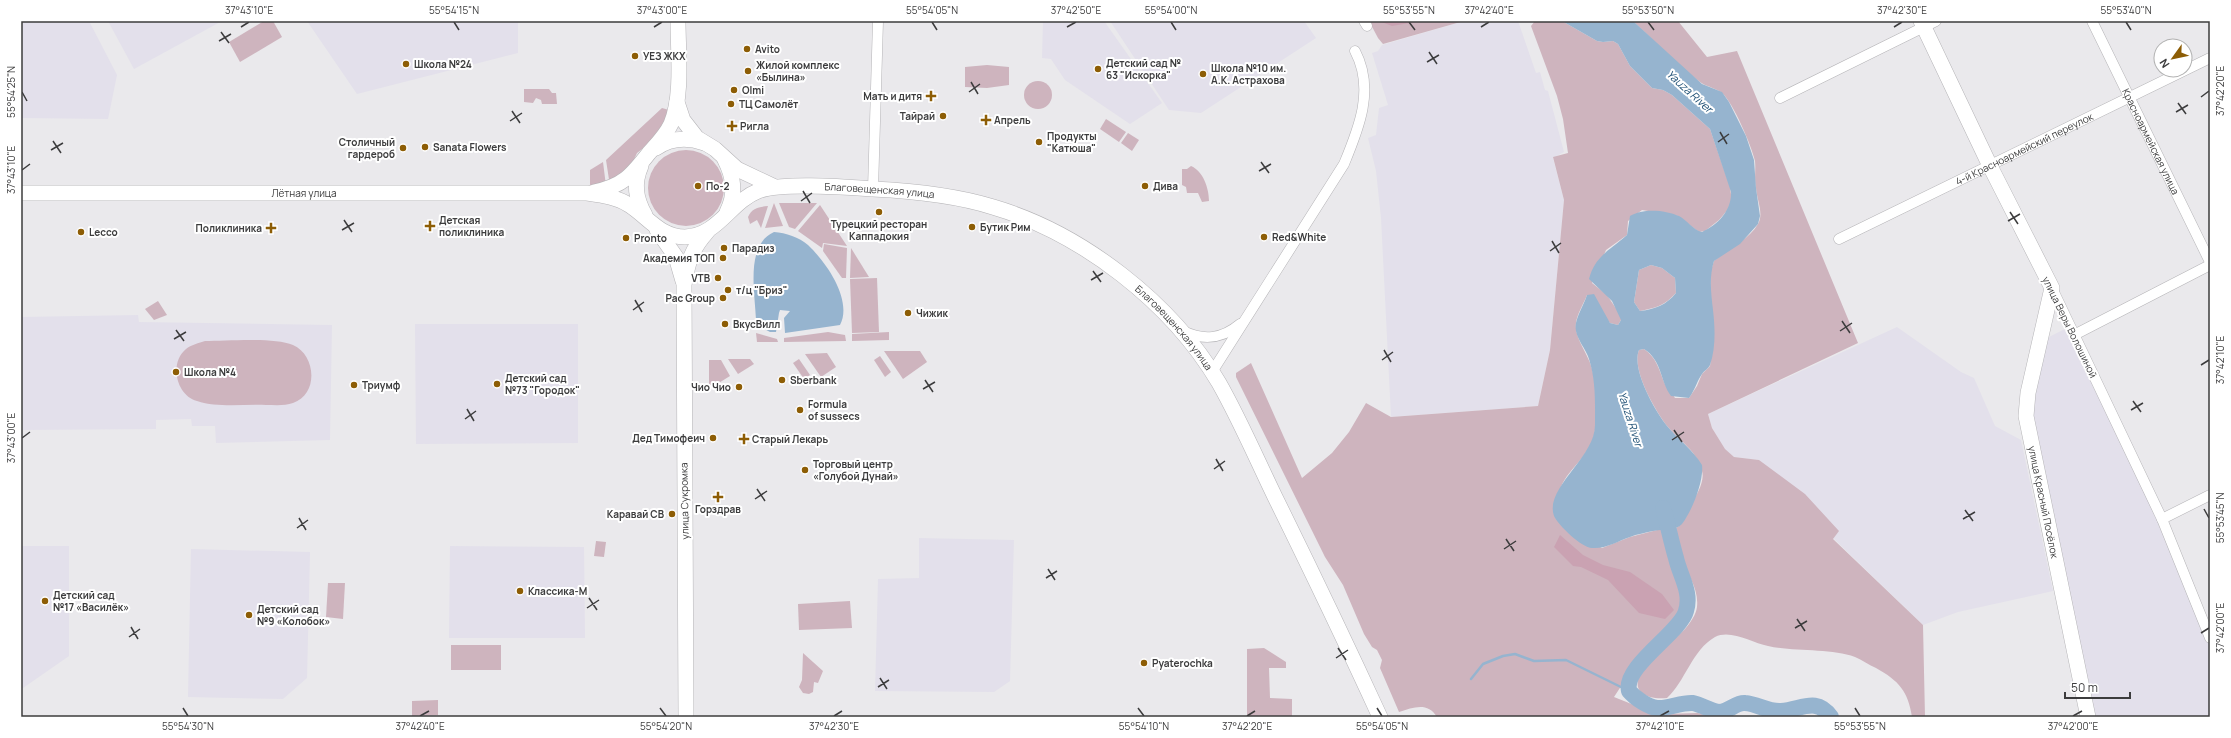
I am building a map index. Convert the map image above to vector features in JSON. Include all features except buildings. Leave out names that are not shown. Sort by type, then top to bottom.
[{"type":"street","points":[[650,222],[638,204],[636,181],[646,159],[666,133],[677,102],[678,21]]},
{"type":"street","points":[[873,189],[878,21]]},
{"type":"street","name":"Красноармейская улица","points":[[2092,21],[2210,262]]},
{"type":"street","points":[[1780,98],[1927,23]]},
{"type":"street","name":"улица Веры Волошиной","points":[[1927,23],[1990,166],[2052,288],[2162,519],[2210,638]]},
{"type":"street","points":[[1212,372],[1334,182],[1352,144],[1362,111],[1365,87],[1361,63],[1355,52]]},
{"type":"street","name":"4-й Красноармейский переулок","points":[[1839,239],[2210,58]]},
{"type":"street","points":[[677,102],[683,120],[697,138],[747,175],[773,186]]},
{"type":"street","points":[[587,193],[617,186],[630,177],[658,147],[674,140],[695,140],[706,144]]},
{"type":"street","points":[[725,160],[731,172],[734,184],[734,194],[726,214]]},
{"type":"street","points":[[587,193],[618,199],[629,204],[650,222],[674,236],[683,237],[695,236],[708,231],[745,197],[773,186]]},
{"type":"street","name":"Благовещенская улица","points":[[773,186],[873,189],[945,197],[993,206],[1053,230],[1081,247],[1129,281],[1179,329],[1212,372],[1323,594],[1380,717]]},
{"type":"street","name":"Лётная улица","points":[[21,193],[587,193]]},
{"type":"street","name":"улица Сукромка","points":[[650,222],[671,246],[676,257],[684,286]]},
{"type":"street","name":"улица Сукромка","points":[[684,713],[684,286],[690,256],[696,245],[708,231]]},
{"type":"street","points":[[2074,335],[2210,265]]},
{"type":"street","name":"улица Красный Посёлок","points":[[2052,288],[2028,393],[2026,416],[2088,717]]},
{"type":"street","points":[[1179,329],[1189,334],[1211,338],[1230,331],[1247,317]]},
{"type":"street","points":[[2162,519],[2210,494]]},
{"type":"shaded area","points":[[21,21],[89,21],[117,75],[108,119],[21,118]]},
{"type":"shaded area","points":[[108,21],[222,21],[134,69]]},
{"type":"shaded area","points":[[264,21],[273,21],[282,37],[240,62],[229,42]]},
{"type":"shaded area","name":"Школа №24","points":[[307,21],[518,21],[518,53],[357,94]]},
{"type":"shaded area","name":"Детский сад № 63 \"Искорка\"","points":[[1043,21],[1104,21],[1162,103],[1130,124],[1065,80],[1051,59],[1042,58]]},
{"type":"shaded area","name":"Школа №10 им. А.К. Астрахова","points":[[1110,21],[1304,21],[1316,38],[1201,113],[1169,110]]},
{"type":"shaded area","points":[[1369,21],[1464,21],[1383,44]]},
{"type":"shaded area","points":[[1379,21],[1421,21],[1392,26]]},
{"type":"shaded area","points":[[1464,21],[1518,21],[1536,73],[1540,72],[1545,90],[1548,91],[1564,152],[1553,158],[1564,200],[1550,350],[1538,406],[1391,417],[1381,218],[1376,171],[1368,138],[1376,135],[1379,108],[1388,105],[1372,53],[1378,51],[1382,45]]},
{"type":"shaded area","points":[[1535,21],[1562,21],[1597,41],[1613,41],[1618,44],[1630,66],[1652,88],[1663,90],[1672,95],[1710,129],[1730,187],[1732,201],[1730,207],[1719,220],[1705,231],[1699,232],[1678,216],[1642,210],[1628,221],[1627,235],[1606,250],[1592,283],[1607,295],[1621,316],[1621,320],[1618,325],[1610,323],[1587,295],[1578,316],[1576,329],[1577,335],[1594,376],[1596,391],[1595,430],[1590,446],[1569,473],[1561,487],[1555,517],[1563,526],[1602,548],[1630,537],[1661,529],[1680,590],[1682,604],[1679,613],[1646,648],[1614,697],[1649,711],[1664,714],[1698,713],[1713,717],[1437,717],[1429,709],[1420,707],[1399,712],[1380,668],[1382,660],[1377,650],[1372,647],[1364,634],[1343,585],[1325,557],[1236,377],[1236,373],[1251,363],[1302,478],[1332,453],[1349,432],[1366,403],[1391,417],[1538,406],[1550,350],[1564,200],[1553,157],[1568,153],[1563,119],[1557,96],[1531,26]]},
{"type":"shaded area","points":[[1633,21],[1678,21],[1707,57],[1737,51],[1858,343],[1708,414],[1712,428],[1725,449],[1734,457],[1759,460],[1805,494],[1839,531],[1833,539],[1923,625],[1925,717],[1912,717],[1905,693],[1896,682],[1891,677],[1855,657],[1835,652],[1778,648],[1742,637],[1728,635],[1715,637],[1700,650],[1679,684],[1667,698],[1646,696],[1641,692],[1638,685],[1639,676],[1645,667],[1685,629],[1692,619],[1697,607],[1696,593],[1682,558],[1676,528],[1686,517],[1700,487],[1703,475],[1697,458],[1667,426],[1656,410],[1638,368],[1637,358],[1639,350],[1644,349],[1648,352],[1657,364],[1665,384],[1675,398],[1689,398],[1697,386],[1702,374],[1710,366],[1714,335],[1710,291],[1711,270],[1714,261],[1754,230],[1760,220],[1760,207],[1755,185],[1755,161],[1746,136],[1731,105],[1722,93],[1703,84],[1691,75]]},
{"type":"shaded area","points":[[987,65],[1009,67],[1009,85],[987,88],[965,87],[965,67]]},
{"type":"shaded area","points":[[1038,81],[1048,85],[1052,95],[1048,105],[1038,109],[1028,105],[1024,95],[1028,85]]},
{"type":"shaded area","points":[[524,89],[549,89],[552,93],[556,93],[557,104],[542,104],[541,100],[536,98],[533,103],[524,102]]},
{"type":"shaded area","points":[[662,108],[669,110],[664,125],[652,141],[637,153],[629,170],[610,186],[606,160]]},
{"type":"shaded area","points":[[1106,119],[1126,132],[1119,142],[1100,129]]},
{"type":"shaded area","points":[[1128,133],[1139,140],[1132,151],[1121,143]]},
{"type":"shaded area","points":[[679,150],[693,150],[707,156],[718,167],[724,181],[724,195],[721,203],[713,215],[707,220],[693,226],[679,226],[665,220],[654,209],[648,195],[648,181],[654,167],[665,156]]},
{"type":"shaded area","points":[[603,162],[606,186],[590,187],[590,170]]},
{"type":"shaded area","points":[[1191,166],[1195,168],[1202,176],[1208,191],[1209,201],[1202,202],[1198,193],[1187,193],[1186,187],[1182,185],[1182,169],[1187,169]]},
{"type":"shaded area","points":[[774,203],[783,226],[765,228]]},
{"type":"shaded area","points":[[779,203],[817,203],[795,229],[789,227]]},
{"type":"shaded area","points":[[820,205],[847,246],[823,243],[822,248],[798,231]]},
{"type":"shaded area","points":[[768,206],[761,228],[757,220],[750,224],[748,217],[754,210]]},
{"type":"shaded area","points":[[824,244],[847,248],[846,278],[842,278],[823,251]]},
{"type":"shaded area","points":[[851,248],[869,277],[850,278]]},
{"type":"shaded area","points":[[1651,265],[1662,268],[1675,278],[1676,293],[1660,305],[1651,309],[1640,311],[1634,302],[1639,270]]},
{"type":"shaded area","points":[[877,278],[879,332],[852,333],[850,279]]},
{"type":"shaded area","points":[[158,301],[167,315],[154,320],[145,309]]},
{"type":"shaded area","name":"Школа №4","points":[[138,315],[139,322],[332,325],[330,440],[216,443],[215,426],[192,426],[191,419],[156,420],[156,429],[21,430],[21,317]]},
{"type":"shaded area","name":"Детский сад №73 \"Городок\"","points":[[415,324],[578,324],[578,443],[416,444]]},
{"type":"shaded area","points":[[1897,327],[1961,372],[1974,378],[1995,426],[2021,440],[2053,591],[1958,612],[1923,625],[1833,538],[1759,460],[1734,457],[1725,450],[1712,428],[1708,414]]},
{"type":"shaded area","points":[[2067,328],[2145,493],[2210,644],[2210,717],[2089,717],[2032,413],[2032,398],[2047,338]]},
{"type":"shaded area","points":[[828,332],[845,335],[846,341],[784,342],[784,338]]},
{"type":"shaded area","points":[[889,332],[889,340],[852,341],[852,334]]},
{"type":"shaded area","points":[[756,333],[777,339],[778,342],[757,342]]},
{"type":"shaded area","points":[[263,340],[293,345],[301,350],[310,365],[310,383],[307,392],[293,403],[283,405],[214,404],[197,401],[190,398],[180,386],[177,378],[176,370],[178,362],[186,349],[205,341]]},
{"type":"shaded area","points":[[884,351],[920,351],[927,362],[903,379]]},
{"type":"shaded area","points":[[827,353],[836,367],[821,377],[805,354]]},
{"type":"shaded area","points":[[880,356],[891,372],[885,377],[874,360]]},
{"type":"shaded area","points":[[728,359],[750,359],[754,364],[738,374]]},
{"type":"shaded area","points":[[799,359],[810,375],[804,379],[793,363]]},
{"type":"shaded area","points":[[709,360],[721,360],[730,376],[709,389]]},
{"type":"shaded area","points":[[1560,535],[1583,555],[1603,565],[1630,572],[1662,594],[1674,610],[1665,619],[1639,613],[1608,580],[1581,567],[1573,566],[1554,547]]},
{"type":"shaded area","points":[[919,538],[1014,540],[1010,681],[994,692],[875,691],[878,579],[919,578]]},
{"type":"shaded area","points":[[596,541],[606,542],[604,557],[594,556]]},
{"type":"shaded area","name":"Детский сад №17 «Василёк»","points":[[21,546],[69,546],[69,656],[23,688],[21,688]]},
{"type":"shaded area","points":[[450,546],[584,547],[585,638],[449,638]]},
{"type":"shaded area","name":"Детский сад №9 «Колобок»","points":[[191,549],[310,552],[307,678],[283,699],[188,697]]},
{"type":"shaded area","points":[[328,583],[345,583],[343,619],[326,617]]},
{"type":"shaded area","points":[[850,601],[852,628],[799,630],[798,604]]},
{"type":"shaded area","points":[[451,645],[501,645],[501,670],[451,670]]},
{"type":"shaded area","points":[[1264,648],[1286,662],[1286,668],[1269,668],[1270,698],[1292,699],[1292,717],[1247,717],[1247,649]]},
{"type":"shaded area","points":[[803,653],[823,671],[818,683],[814,682],[813,692],[809,694],[803,693],[799,687],[802,680]]},
{"type":"shaded area","points":[[438,700],[438,715],[412,716],[412,701]]},
{"type":"water","points":[[1562,21],[1633,21],[1702,84],[1722,92],[1729,102],[1746,136],[1754,160],[1760,216],[1758,224],[1740,244],[1714,261],[1711,273],[1715,330],[1712,358],[1709,366],[1700,377],[1689,398],[1671,396],[1667,390],[1658,365],[1650,354],[1644,349],[1639,350],[1637,358],[1641,378],[1656,410],[1667,426],[1694,454],[1702,465],[1699,487],[1690,512],[1682,524],[1676,528],[1638,534],[1607,546],[1592,548],[1582,544],[1560,525],[1554,516],[1553,505],[1556,495],[1587,449],[1593,437],[1595,425],[1595,392],[1593,376],[1587,355],[1576,333],[1576,323],[1587,295],[1594,294],[1610,323],[1618,325],[1621,320],[1612,301],[1589,279],[1592,271],[1599,259],[1627,235],[1630,216],[1635,213],[1648,211],[1667,212],[1679,216],[1702,232],[1708,229],[1723,216],[1731,199],[1731,192],[1710,129],[1672,95],[1663,90],[1652,88],[1630,66],[1618,44],[1613,41],[1597,41]],"holes":[[[1651,265],[1662,268],[1675,278],[1676,293],[1660,306],[1640,311],[1634,302],[1639,270]]]},
{"type":"water","points":[[774,232],[788,234],[801,240],[815,252],[822,261],[836,282],[840,293],[843,304],[843,315],[840,325],[785,333],[784,318],[790,311],[780,310],[776,332],[770,332],[759,326],[756,320],[754,296],[755,258],[759,247],[765,238]]},
{"type":"waterway","name":"Yauza River","points":[[1663,508],[1678,565],[1687,591],[1688,597],[1686,611],[1674,629],[1643,660],[1635,671],[1630,681],[1629,691],[1642,702],[1657,708],[1666,708],[1693,703],[1723,712],[1742,703],[1776,711],[1814,706],[1820,707],[1831,717]]},
{"type":"waterway","points":[[1471,679],[1483,664],[1503,656],[1515,654],[1534,661],[1566,660],[1629,691]]},
{"type":"place","name":"Avito","points":[[747,49]]},
{"type":"place","name":"УЕЗ ЖКХ","points":[[635,56]]},
{"type":"place","name":"Школа №24","points":[[406,64]]},
{"type":"place","name":"Детский сад № 63 \"Искорка\"","points":[[1098,69]]},
{"type":"place","name":"Жилой комплекс «Былина»","points":[[748,71]]},
{"type":"place","name":"Школа №10 им. А.К. Астрахова","points":[[1203,74]]},
{"type":"place","name":"Olmi","points":[[734,90]]},
{"type":"place","name":"Мать и дитя","points":[[931,96]]},
{"type":"place","name":"ТЦ Самолёт","points":[[731,104]]},
{"type":"place","name":"Тайрай","points":[[943,116]]},
{"type":"place","name":"Апрель","points":[[986,120]]},
{"type":"place","name":"Ригла","points":[[732,126]]},
{"type":"place","name":"Продукты \"Катюша\"","points":[[1039,142]]},
{"type":"place","name":"Sanata Flowers","points":[[425,147]]},
{"type":"place","name":"Столичный гардероб","points":[[403,148]]},
{"type":"place","name":"По-2","points":[[698,186]]},
{"type":"place","name":"Дива","points":[[1145,186]]},
{"type":"place","name":"Турецкий ресторан Каппадокия","points":[[879,212]]},
{"type":"place","name":"Детская поликлиника","points":[[430,226]]},
{"type":"place","name":"Бутик Рим","points":[[972,227]]},
{"type":"place","name":"Поликлиника","points":[[271,228]]},
{"type":"place","name":"Lecco","points":[[81,232]]},
{"type":"place","name":"Red&White","points":[[1264,237]]},
{"type":"place","name":"Pronto","points":[[626,238]]},
{"type":"place","name":"Парадиз","points":[[724,248]]},
{"type":"place","name":"Академия ТОП","points":[[723,258]]},
{"type":"place","name":"VTB","points":[[718,278]]},
{"type":"place","name":"т/ц \"Бриз\"","points":[[728,290]]},
{"type":"place","name":"Pac Group","points":[[723,298]]},
{"type":"place","name":"Чижик","points":[[908,313]]},
{"type":"place","name":"ВкусВилл","points":[[725,324]]},
{"type":"place","name":"Школа №4","points":[[176,372]]},
{"type":"place","name":"Sberbank","points":[[782,380]]},
{"type":"place","name":"Детский сад №73 \"Городок\"","points":[[497,384]]},
{"type":"place","name":"Триумф","points":[[354,385]]},
{"type":"place","name":"Чио Чио","points":[[739,387]]},
{"type":"place","name":"Formula of sussecs","points":[[800,410]]},
{"type":"place","name":"Дед Тимофеич","points":[[713,438]]},
{"type":"place","name":"Старый Лекарь","points":[[744,439]]},
{"type":"place","name":"Торговый центр «Голубой Дунай»","points":[[805,470]]},
{"type":"place","name":"Горздрав","points":[[718,497]]},
{"type":"place","name":"Каравай СВ","points":[[672,514]]},
{"type":"place","name":"Классика-М","points":[[520,591]]},
{"type":"place","name":"Детский сад №17 «Василёк»","points":[[45,601]]},
{"type":"place","name":"Детский сад №9 «Колобок»","points":[[249,615]]},
{"type":"place","name":"Pyaterochka","points":[[1144,663]]}]
